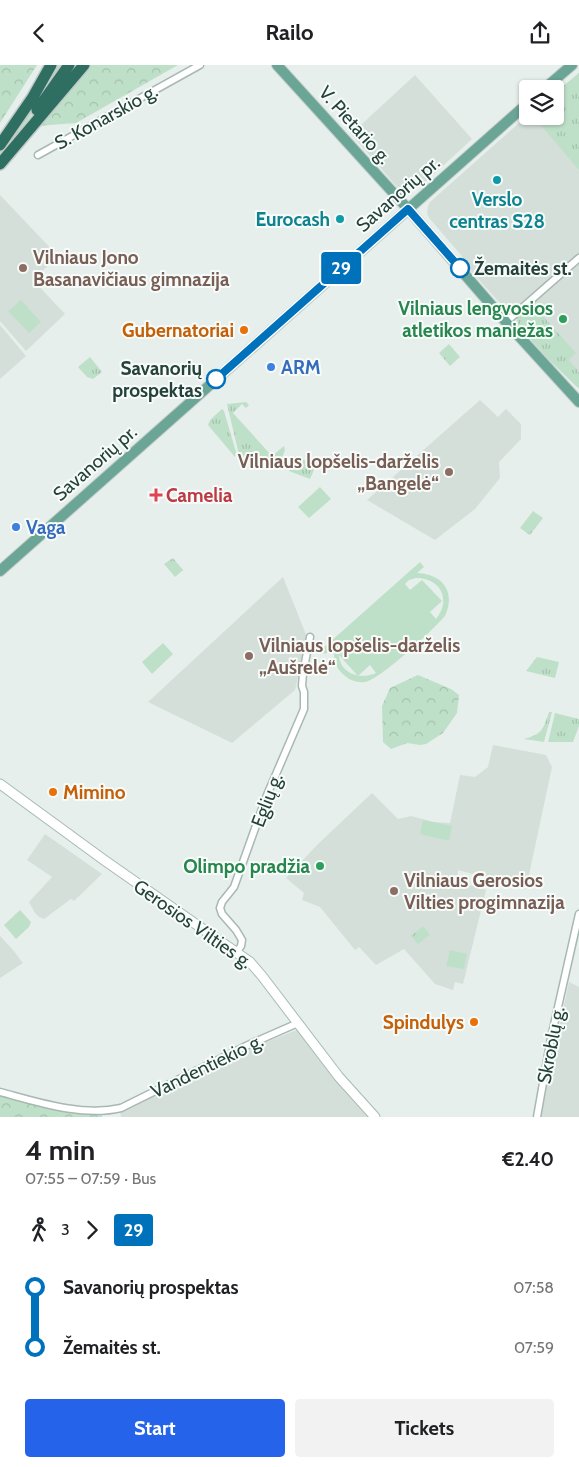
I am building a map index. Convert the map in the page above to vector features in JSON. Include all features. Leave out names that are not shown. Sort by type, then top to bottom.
[{"type":"highway","points":[[0,145],[33,97],[51,65]]},
{"type":"highway","points":[[0,163],[69,65]]},
{"type":"highway","points":[[0,163],[84,65]]},
{"type":"main road","name":"V. Pietario g.","points":[[277,65],[579,402]]},
{"type":"main road","points":[[554,80],[572,65]]},
{"type":"main road","name":"Savanorių pr.","points":[[0,571],[519,111]]},
{"type":"main road","name":"Gerosios Vilties g.","points":[[0,784],[257,969],[339,1077],[375,1117]]},
{"type":"street","name":"S. Konarskio g.","points":[[38,155],[200,65]]},
{"type":"street","points":[[506,322],[579,259]]},
{"type":"street","name":"Eglių g.","points":[[236,953],[241,947],[242,940],[236,930],[222,915],[220,908],[222,902],[234,887],[268,795],[304,709],[303,673],[310,637]]},
{"type":"street","name":"Skroblų g.","points":[[536,1117],[579,914]]},
{"type":"street","name":"Vandentiekio g.","points":[[0,1091],[35,1102],[88,1112],[108,1111],[121,1107],[248,1045],[298,1023]]},
{"type":"shaded area","points":[[579,73],[579,254],[512,313],[509,313],[469,269],[461,255],[429,218],[427,213],[428,206],[430,202],[519,123],[519,125],[564,125],[564,86]]},
{"type":"shaded area","points":[[415,75],[472,139],[421,186],[406,191],[398,188],[351,134]]},
{"type":"shaded area","name":"Vilniaus Jono Basanavičiaus gimnazija","points":[[0,195],[58,256],[33,280],[65,314],[26,351],[0,321]]},
{"type":"shaded area","points":[[579,264],[579,389],[568,376],[548,359],[516,321],[520,315]]},
{"type":"shaded area","points":[[0,325],[26,356],[0,379]]},
{"type":"shaded area","name":"Vilniaus lopšelis-darželis „Bangelė“","points":[[480,400],[498,417],[506,409],[521,424],[521,439],[499,462],[500,478],[475,509],[435,540],[367,500]]},
{"type":"shaded area","name":"Vilniaus lopšelis-darželis „Aušrelė“","points":[[283,577],[307,637],[295,690],[232,743],[148,702]]},
{"type":"shaded area","name":"Vilniaus Gerosios Vilties progimnazija","points":[[493,745],[546,755],[552,767],[526,889],[458,870],[457,881],[486,890],[463,984],[455,982],[453,990],[435,984],[404,949],[376,965],[359,947],[355,950],[320,907],[302,900],[304,893],[286,878],[317,845],[372,793],[398,819],[411,816],[434,822],[450,823],[460,775],[475,777],[488,767]]},
{"type":"shaded area","points":[[45,834],[102,874],[74,901],[71,899],[44,919],[35,913],[29,902],[52,877],[27,860]]},
{"type":"shaded area","points":[[0,936],[23,963],[0,978]]},
{"type":"shaded area","points":[[569,982],[579,987],[579,1117],[540,1117]]},
{"type":"shaded area","points":[[299,1029],[371,1117],[121,1117],[120,1111],[254,1047]]},
{"type":"green space","points":[[0,65],[37,65],[0,123]]},
{"type":"green space","points":[[55,65],[64,65],[31,116],[0,157],[0,152],[17,128]]},
{"type":"green space","points":[[88,65],[178,65],[76,123],[37,126]]},
{"type":"green space","points":[[579,73],[579,170],[541,125],[564,125],[564,86]]},
{"type":"green space","points":[[21,300],[41,322],[29,333],[8,311]]},
{"type":"green space","points":[[532,304],[576,353],[569,360],[579,372],[579,387],[548,359],[517,324],[517,318]]},
{"type":"green space","points":[[449,344],[460,357],[450,366],[439,353]]},
{"type":"green space","points":[[90,357],[102,372],[93,379],[87,377],[78,367]]},
{"type":"green space","points":[[246,402],[249,405],[246,408],[242,404],[233,413],[272,456],[284,446],[285,450],[279,466],[259,465],[240,459],[227,404]]},
{"type":"green space","points":[[222,409],[236,452],[235,457],[208,425],[210,420]]},
{"type":"green space","points":[[295,456],[316,465],[310,479],[289,471]]},
{"type":"green space","points":[[320,487],[331,499],[309,518],[298,507]]},
{"type":"green space","points":[[533,511],[543,518],[530,535],[520,528]]},
{"type":"green space","points":[[173,558],[183,570],[175,577],[164,564]]},
{"type":"green space","points":[[420,562],[424,567],[417,573],[434,577],[445,586],[448,592],[448,607],[445,616],[406,653],[372,679],[365,682],[356,682],[348,678],[337,666],[334,658],[334,647],[325,654],[321,650]],"holes":[[[416,578],[424,579],[432,582],[441,591],[443,604],[436,619],[430,612],[442,601],[422,580],[410,590],[405,584],[409,580]],[[339,655],[357,675],[352,674],[343,667]],[[370,665],[376,673],[364,676],[359,675]]]},
{"type":"green space","points":[[163,643],[173,654],[152,674],[142,662]]},
{"type":"green space","points":[[537,657],[559,662],[555,678],[526,671]]},
{"type":"green space","points":[[418,675],[451,689],[459,695],[457,713],[443,733],[426,744],[407,743],[391,749],[383,742],[382,706],[390,688]]},
{"type":"green space","points":[[549,712],[552,712],[544,742],[524,739],[535,735],[541,730]]},
{"type":"green space","points":[[555,713],[579,719],[579,726],[573,742],[548,742]]},
{"type":"green space","points":[[423,820],[452,826],[449,841],[420,834]]},
{"type":"green space","points":[[20,910],[31,922],[29,927],[16,939],[4,925]]},
{"type":"green space","points":[[423,926],[430,935],[418,944],[411,936]]},
{"type":"green space","points":[[450,950],[467,954],[464,969],[446,966]]},
{"type":"green space","points":[[0,1093],[62,1110],[102,1115],[102,1117],[0,1117]]},
{"type":"bus line","name":"29","points":[[216,379],[408,209],[460,268]]},
{"type":"place","name":"Verslo centras S28","points":[[497,180]]},
{"type":"place","name":"Eurocash","points":[[340,219]]},
{"type":"place","name":"Vilniaus Jono Basanavičiaus gimnazija","points":[[23,268]]},
{"type":"place","name":"Žemaitės st.","points":[[460,268]]},
{"type":"place","name":"Vilniaus lengvosios atletikos maniežas","points":[[563,319]]},
{"type":"place","name":"Gubernatoriai","points":[[244,330]]},
{"type":"place","name":"ARM","points":[[271,367]]},
{"type":"place","name":"Savanorių prospektas","points":[[216,379]]},
{"type":"place","name":"Vilniaus lopšelis-darželis „Bangelė“","points":[[449,472]]},
{"type":"place","name":"Camelia","points":[[156,495]]},
{"type":"place","name":"Vaga","points":[[16,527]]},
{"type":"place","name":"Vilniaus lopšelis-darželis „Aušrelė“","points":[[249,656]]},
{"type":"place","name":"Mimino","points":[[53,792]]},
{"type":"place","name":"Olimpo pradžia","points":[[320,866]]},
{"type":"place","name":"Vilniaus Gerosios Vilties progimnazija","points":[[394,891]]},
{"type":"place","name":"Spindulys","points":[[474,1022]]}]
